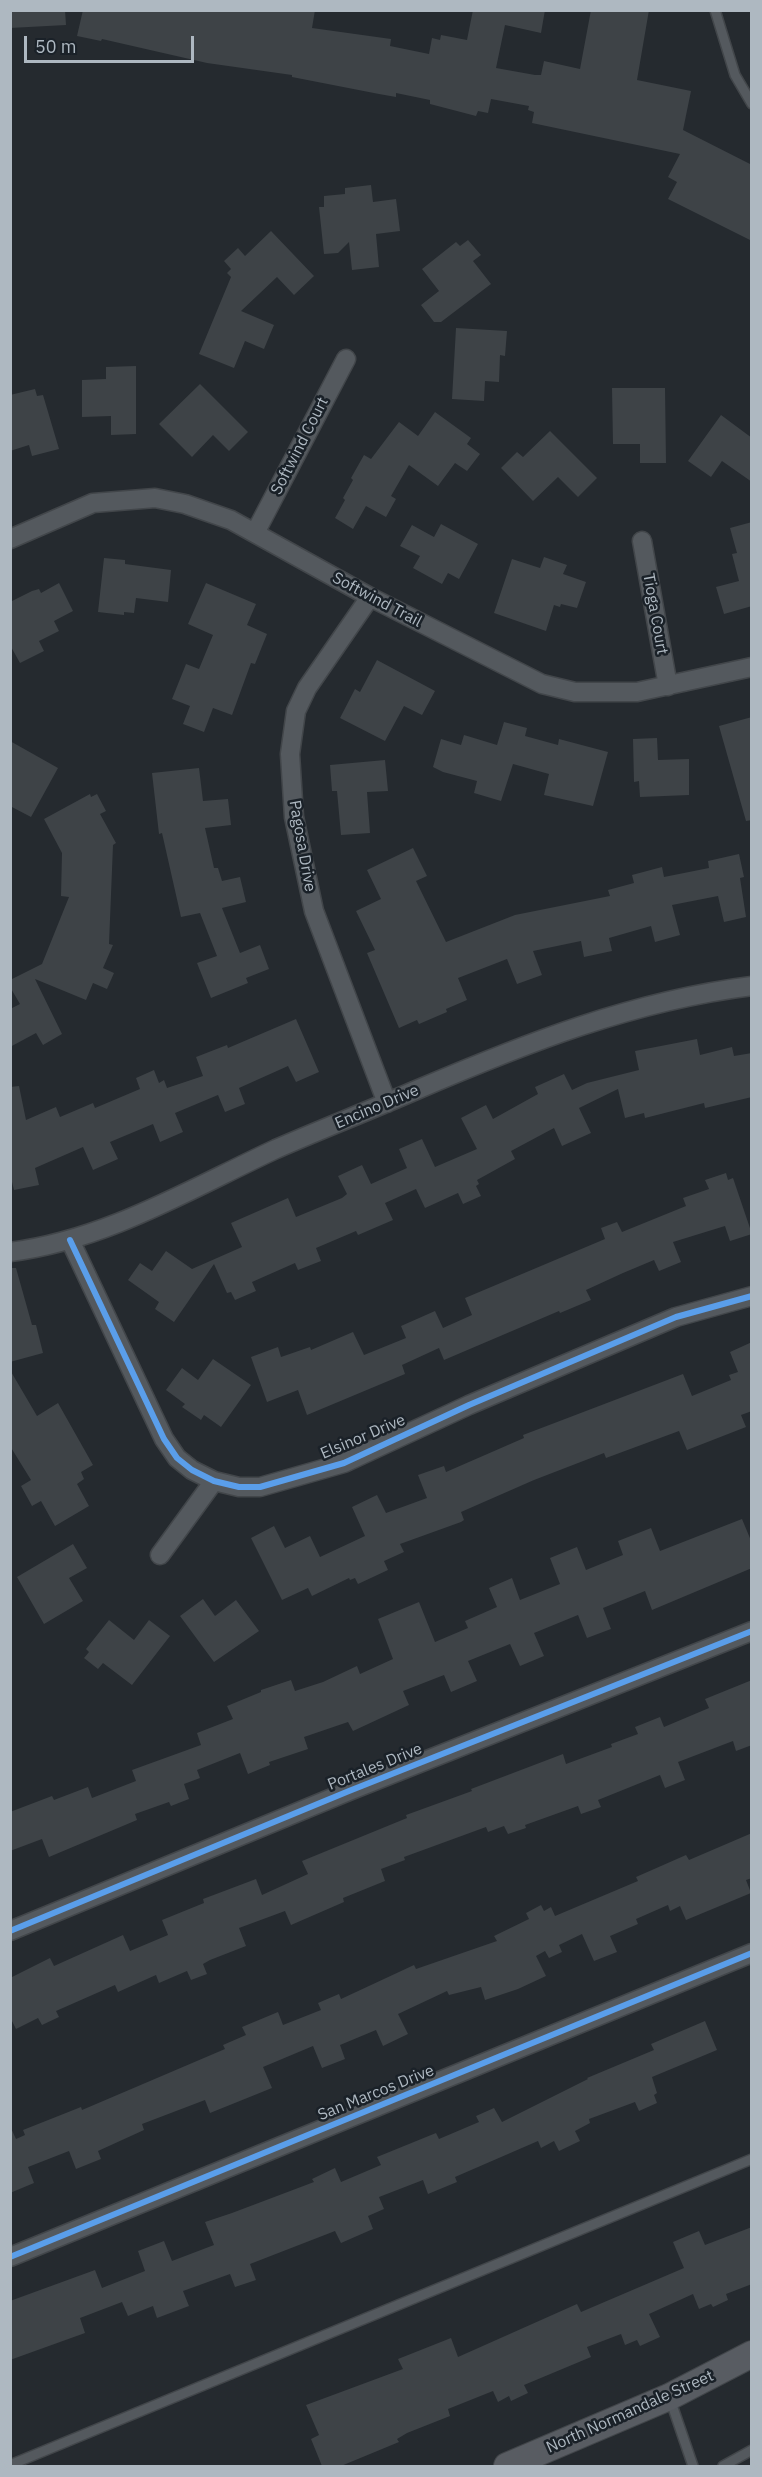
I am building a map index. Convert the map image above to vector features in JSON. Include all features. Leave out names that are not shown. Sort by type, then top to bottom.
[{"type":"street","name":"Softwind Court","points":[[255,533],[346,359]]},
{"type":"street","name":"Softwind Trail","points":[[10,539],[93,503],[155,498],[185,504],[231,520],[370,597],[542,684],[575,692],[637,692],[752,667]]},
{"type":"street","name":"Tioga Court","points":[[642,541],[668,686]]},
{"type":"street","name":"Pagosa Drive","points":[[370,597],[307,688],[296,711],[290,754],[294,817],[314,911],[387,1102]]},
{"type":"street","name":"Encino Drive","points":[[10,1252],[42,1248],[114,1226],[277,1149],[511,1050],[583,1023],[704,992],[752,986]]},
{"type":"street","name":"Elsinor Drive","points":[[70,1240],[164,1439],[177,1458],[192,1470],[214,1481],[239,1487],[260,1488],[344,1463],[469,1405],[676,1317],[752,1296]]},
{"type":"street","points":[[160,1555],[214,1481]]},
{"type":"street","name":"Portales Drive","points":[[10,1930],[349,1791],[752,1631]]},
{"type":"street","name":"San Marcos Drive","points":[[10,2257],[752,1953]]},
{"type":"street","name":"North Normandale Street","points":[[519,2464],[669,2397],[752,2354]]},
{"type":"lane","points":[[715,10],[735,75],[752,104]]},
{"type":"lane","points":[[10,2465],[752,2159]]},
{"type":"lane","points":[[669,2397],[693,2466]]},
{"type":"lane","points":[[723,2466],[752,2450]]},
{"type":"building","points":[[10,10],[65,10],[66,25],[10,28]]},
{"type":"building","points":[[83,10],[315,10],[312,28],[391,39],[390,46],[429,54],[432,38],[440,40],[441,35],[467,40],[473,10],[545,10],[541,33],[505,25],[496,68],[541,75],[544,61],[580,69],[591,10],[649,10],[637,80],[691,91],[683,130],[752,165],[752,241],[668,199],[677,182],[668,177],[680,154],[532,123],[534,112],[528,110],[529,106],[491,99],[488,113],[478,111],[476,116],[430,104],[430,100],[396,93],[396,97],[292,77],[292,75],[207,63],[102,39],[101,41],[77,36]]},
{"type":"building","points":[[371,185],[373,202],[396,199],[400,231],[376,234],[379,267],[352,270],[349,242],[338,253],[324,254],[319,207],[324,207],[324,196],[345,194],[345,188]]},
{"type":"building","points":[[271,231],[314,276],[294,295],[277,277],[241,311],[274,325],[264,349],[245,341],[234,368],[199,354],[231,277],[227,273],[231,269],[224,261],[238,248],[245,256]]},
{"type":"building","points":[[468,240],[481,255],[473,261],[491,284],[441,322],[434,322],[421,305],[439,291],[422,269],[456,242],[460,246]]},
{"type":"building","points":[[456,328],[507,331],[505,356],[500,355],[499,382],[485,381],[484,401],[452,399]]},
{"type":"building","points":[[136,366],[136,434],[111,435],[111,416],[82,417],[82,380],[106,379],[106,367]]},
{"type":"building","points":[[200,384],[248,432],[229,451],[213,435],[192,457],[159,424]]},
{"type":"building","points":[[612,388],[665,388],[666,463],[640,463],[640,444],[613,444]]},
{"type":"building","points":[[35,389],[37,396],[43,395],[59,449],[32,456],[29,445],[10,451],[10,395]]},
{"type":"building","points":[[435,412],[471,438],[467,444],[480,454],[467,471],[455,463],[438,486],[409,465],[391,496],[396,499],[386,517],[366,506],[353,529],[335,518],[353,480],[351,478],[364,455],[371,459],[399,422],[418,436]]},
{"type":"building","points":[[721,415],[752,438],[752,482],[722,461],[711,477],[688,461]]},
{"type":"building","points":[[550,431],[597,478],[578,497],[558,477],[533,501],[501,468],[517,452],[523,457]]},
{"type":"building","points":[[752,522],[752,606],[724,614],[716,587],[739,581],[732,554],[737,553],[730,528]]},
{"type":"building","points":[[441,524],[478,544],[459,579],[448,573],[442,584],[413,568],[420,556],[400,546],[412,525],[434,537]]},
{"type":"building","points":[[544,557],[567,565],[563,574],[586,582],[577,608],[561,604],[560,607],[554,605],[546,631],[494,613],[512,559],[540,568]]},
{"type":"building","points":[[104,558],[125,560],[125,564],[171,570],[168,602],[136,598],[134,613],[124,612],[124,615],[98,612]]},
{"type":"building","points":[[59,583],[73,611],[54,621],[59,631],[39,641],[44,651],[20,663],[10,645],[10,602],[32,591],[39,589],[41,593]]},
{"type":"building","points":[[206,583],[256,604],[247,625],[267,634],[255,664],[251,663],[232,715],[213,708],[204,732],[183,724],[190,706],[172,699],[186,664],[199,669],[213,635],[188,624]]},
{"type":"building","points":[[377,660],[435,691],[422,715],[404,706],[385,741],[340,718],[355,689],[360,692]]},
{"type":"building","points":[[752,717],[752,820],[746,821],[719,726]]},
{"type":"building","points":[[504,722],[527,728],[525,736],[558,745],[559,739],[608,752],[593,806],[544,795],[549,774],[513,764],[501,801],[474,793],[477,781],[433,767],[441,739],[461,745],[464,735],[497,745]]},
{"type":"building","points":[[657,738],[658,760],[689,759],[689,795],[640,797],[639,781],[634,782],[633,739]]},
{"type":"building","points":[[10,741],[58,768],[31,817],[10,806]]},
{"type":"building","points":[[385,760],[388,791],[367,792],[370,833],[341,835],[337,791],[332,791],[330,765]]},
{"type":"building","points":[[199,768],[203,801],[228,799],[231,825],[205,828],[214,868],[218,868],[222,881],[240,877],[246,902],[222,908],[240,953],[260,945],[269,969],[246,978],[248,983],[211,998],[197,963],[217,956],[200,913],[181,917],[162,833],[159,834],[152,773]]},
{"type":"building","points":[[90,794],[91,797],[97,794],[106,811],[100,814],[116,843],[113,845],[109,944],[113,945],[103,968],[114,973],[107,989],[93,983],[86,1000],[35,979],[62,1034],[43,1045],[36,1033],[10,1047],[10,1009],[20,1004],[10,987],[10,980],[42,964],[69,897],[61,896],[62,853],[44,819]]},
{"type":"building","points":[[413,848],[427,876],[416,881],[446,942],[515,915],[610,896],[608,890],[634,883],[632,875],[662,867],[664,877],[709,868],[708,861],[739,854],[744,877],[740,878],[746,917],[724,922],[718,896],[672,905],[680,935],[655,942],[651,926],[609,938],[612,951],[584,957],[581,941],[533,951],[542,975],[517,984],[507,959],[458,978],[467,1000],[419,1024],[417,1020],[399,1028],[367,953],[375,950],[356,911],[381,899],[367,870]]},
{"type":"building","points":[[296,1019],[319,1072],[296,1082],[288,1066],[239,1088],[245,1104],[225,1112],[218,1095],[175,1113],[183,1132],[160,1142],[153,1124],[110,1142],[118,1159],[93,1170],[83,1147],[35,1168],[39,1185],[14,1190],[10,1174],[10,1087],[19,1086],[26,1120],[56,1107],[60,1117],[93,1103],[95,1108],[140,1089],[136,1078],[154,1070],[159,1083],[164,1080],[167,1088],[203,1076],[196,1057],[227,1045],[228,1048]]},
{"type":"building","points":[[697,1039],[700,1055],[732,1047],[734,1056],[752,1053],[752,1097],[705,1108],[704,1103],[645,1118],[644,1113],[625,1118],[618,1089],[579,1108],[591,1133],[562,1146],[554,1128],[511,1151],[515,1159],[477,1180],[479,1184],[476,1186],[481,1196],[463,1204],[458,1193],[425,1208],[416,1189],[385,1203],[393,1220],[358,1235],[356,1231],[316,1248],[321,1261],[298,1270],[295,1263],[252,1282],[256,1291],[235,1300],[231,1292],[227,1293],[214,1264],[174,1322],[155,1309],[159,1302],[128,1280],[140,1263],[152,1271],[166,1251],[192,1269],[242,1247],[231,1223],[288,1198],[296,1217],[342,1198],[347,1194],[338,1176],[362,1165],[371,1184],[407,1168],[399,1149],[422,1139],[435,1167],[477,1149],[461,1118],[486,1105],[493,1119],[538,1094],[535,1087],[564,1074],[572,1090],[587,1083],[639,1070],[635,1051]]},
{"type":"building","points":[[726,1173],[728,1180],[733,1178],[752,1234],[730,1241],[725,1226],[673,1242],[681,1262],[659,1271],[654,1260],[586,1290],[591,1300],[560,1313],[559,1311],[444,1360],[439,1348],[402,1365],[405,1374],[307,1415],[298,1390],[267,1402],[251,1357],[278,1347],[281,1357],[310,1347],[311,1350],[353,1332],[364,1355],[406,1338],[401,1326],[435,1311],[443,1328],[472,1315],[465,1298],[605,1239],[601,1228],[617,1222],[622,1232],[686,1206],[683,1198],[709,1189],[705,1180]]},
{"type":"building","points":[[10,1268],[16,1268],[32,1325],[36,1325],[43,1353],[10,1362]]},
{"type":"building","points":[[752,1342],[752,1411],[741,1415],[746,1427],[687,1450],[679,1431],[606,1458],[604,1453],[534,1480],[461,1512],[464,1520],[461,1522],[400,1544],[404,1552],[384,1561],[388,1570],[358,1584],[355,1578],[350,1580],[349,1578],[312,1596],[308,1588],[282,1600],[251,1538],[274,1526],[285,1548],[310,1536],[320,1557],[365,1536],[352,1507],[377,1495],[386,1513],[427,1498],[418,1475],[444,1466],[446,1472],[524,1438],[523,1435],[683,1374],[692,1396],[731,1380],[729,1375],[738,1372],[730,1352]]},
{"type":"building","points":[[213,1359],[251,1385],[221,1427],[204,1415],[201,1420],[182,1407],[185,1404],[166,1390],[182,1368],[198,1380]]},
{"type":"building","points":[[10,1370],[37,1416],[58,1403],[93,1465],[81,1472],[84,1479],[77,1484],[89,1506],[55,1526],[41,1501],[32,1506],[21,1486],[31,1480],[10,1446]]},
{"type":"building","points":[[742,1519],[752,1543],[752,1568],[652,1610],[645,1591],[603,1608],[611,1629],[587,1638],[578,1615],[534,1633],[544,1656],[520,1666],[510,1644],[468,1661],[477,1681],[451,1692],[444,1675],[403,1691],[409,1705],[353,1731],[348,1722],[304,1737],[308,1749],[269,1762],[270,1765],[248,1774],[240,1753],[197,1770],[200,1778],[184,1784],[189,1799],[171,1806],[169,1802],[135,1814],[137,1820],[49,1857],[42,1839],[10,1851],[10,1812],[52,1796],[54,1800],[88,1787],[92,1798],[136,1781],[132,1770],[201,1745],[197,1733],[233,1719],[227,1706],[261,1692],[261,1690],[291,1680],[295,1691],[323,1682],[357,1666],[360,1674],[393,1659],[378,1619],[419,1602],[435,1642],[468,1628],[465,1621],[497,1607],[489,1588],[512,1578],[520,1600],[560,1584],[550,1558],[577,1547],[586,1570],[623,1555],[618,1541],[651,1528],[660,1551]]},
{"type":"building","points":[[73,1544],[87,1568],[69,1578],[83,1601],[44,1624],[17,1577]]},
{"type":"building","points":[[203,1599],[215,1616],[236,1600],[259,1631],[214,1662],[180,1616]]},
{"type":"building","points":[[109,1620],[134,1640],[149,1620],[170,1636],[132,1685],[103,1663],[98,1669],[84,1658],[89,1652],[86,1649]]},
{"type":"building","points":[[752,1680],[752,1745],[736,1751],[733,1741],[678,1762],[685,1780],[665,1788],[660,1775],[598,1800],[601,1807],[581,1814],[578,1806],[525,1825],[526,1828],[508,1834],[504,1826],[488,1832],[486,1827],[404,1857],[405,1860],[381,1869],[385,1881],[343,1898],[344,1902],[291,1925],[285,1911],[239,1928],[246,1946],[203,1964],[207,1974],[191,1980],[187,1971],[159,1983],[156,1975],[118,1992],[115,1985],[56,2011],[59,2017],[42,2025],[38,2018],[16,2029],[10,2017],[10,1978],[50,1958],[54,1966],[123,1935],[130,1951],[168,1935],[162,1920],[204,1903],[203,1899],[256,1879],[262,1895],[308,1874],[302,1861],[407,1818],[406,1815],[563,1754],[566,1764],[612,1747],[611,1744],[638,1734],[635,1727],[660,1717],[664,1727],[709,1708],[705,1699]]},
{"type":"building","points":[[752,1833],[752,1878],[746,1880],[751,1893],[686,1920],[680,1906],[670,1911],[668,1905],[636,1919],[638,1924],[610,1936],[617,1952],[594,1961],[582,1934],[559,1945],[562,1952],[549,1958],[545,1951],[536,1956],[546,1976],[518,1989],[485,2000],[481,1987],[449,1995],[447,1991],[398,2014],[408,2034],[383,2046],[376,2030],[340,2045],[345,2059],[322,2068],[313,2046],[263,2067],[272,2088],[210,2113],[205,2100],[142,2124],[144,2130],[98,2151],[101,2159],[76,2169],[69,2151],[28,2167],[34,2183],[10,2193],[10,2126],[16,2139],[25,2135],[23,2130],[81,2107],[82,2110],[225,2049],[223,2045],[246,2035],[242,2027],[278,2012],[283,2025],[321,2010],[318,2003],[339,1994],[341,1999],[414,1965],[416,1969],[497,1941],[494,1936],[529,1919],[526,1913],[541,1905],[544,1911],[551,1907],[555,1916],[638,1881],[636,1877],[686,1855],[689,1860]]},
{"type":"building","points":[[705,2021],[717,2050],[652,2077],[657,2093],[654,2095],[657,2103],[639,2111],[635,2102],[589,2119],[590,2123],[575,2131],[580,2141],[559,2151],[554,2141],[541,2148],[538,2141],[455,2177],[457,2182],[428,2194],[423,2180],[379,2197],[384,2209],[368,2216],[373,2229],[341,2243],[335,2231],[250,2264],[256,2280],[235,2287],[230,2274],[183,2291],[189,2306],[157,2318],[153,2306],[128,2316],[122,2302],[80,2318],[85,2333],[10,2360],[10,2301],[95,2270],[102,2288],[145,2271],[138,2251],[164,2241],[172,2261],[214,2245],[205,2222],[314,2182],[312,2179],[335,2168],[341,2182],[381,2165],[377,2157],[436,2133],[439,2139],[479,2122],[476,2116],[494,2108],[502,2122],[587,2078],[654,2050],[651,2044]]},
{"type":"building","points":[[752,2227],[752,2284],[726,2294],[728,2300],[713,2307],[711,2304],[699,2309],[693,2294],[649,2314],[660,2337],[640,2346],[637,2340],[625,2345],[621,2334],[587,2347],[591,2357],[524,2385],[528,2393],[511,2401],[509,2396],[498,2402],[493,2391],[448,2409],[450,2416],[407,2433],[397,2439],[399,2442],[341,2466],[322,2466],[311,2439],[319,2435],[306,2405],[403,2369],[398,2359],[451,2338],[458,2357],[577,2304],[581,2312],[684,2268],[673,2242],[699,2231],[705,2245]]},
{"type":"cycle path","points":[[70,1240],[164,1439],[177,1458],[192,1470],[214,1481],[239,1487],[260,1487],[344,1463],[469,1405],[676,1317],[752,1296]]},
{"type":"cycle path","points":[[10,1931],[349,1791],[752,1631]]},
{"type":"cycle path","points":[[10,2257],[752,1953]]}]
